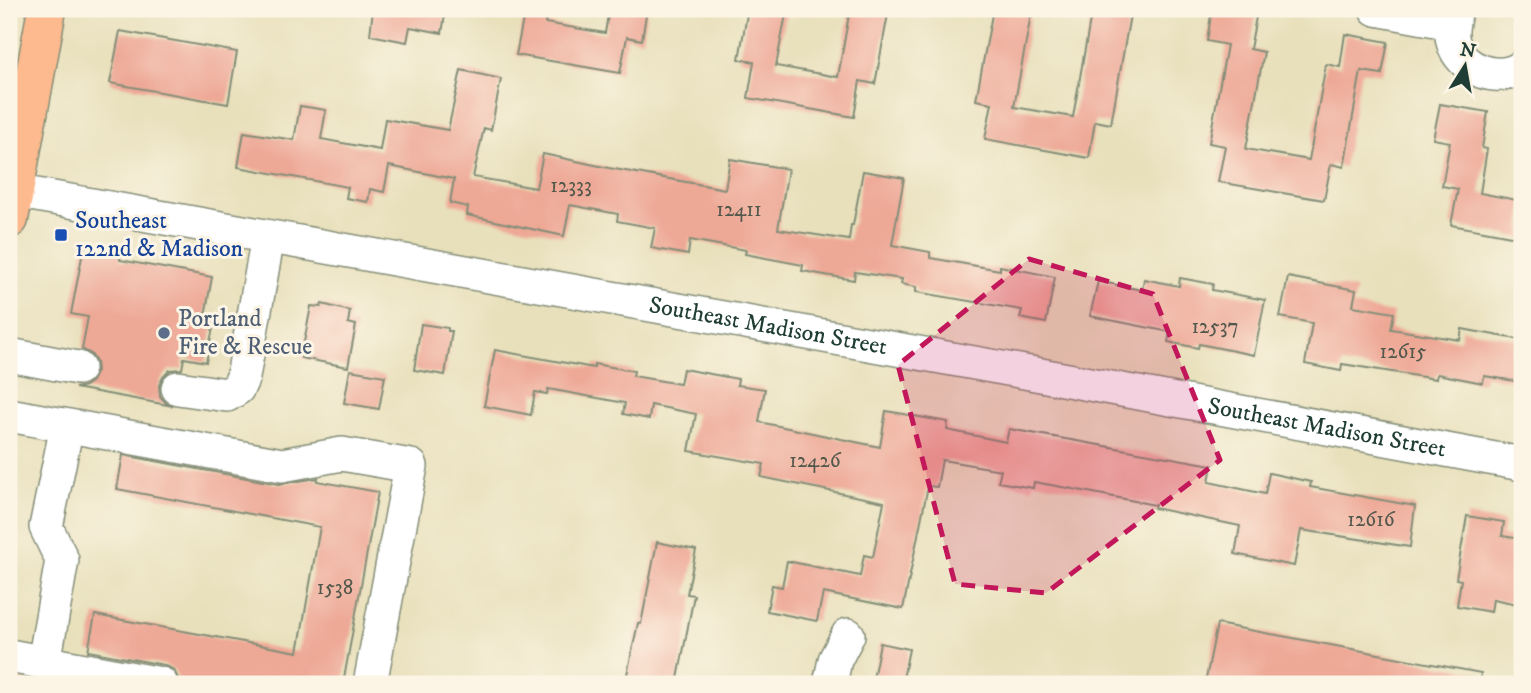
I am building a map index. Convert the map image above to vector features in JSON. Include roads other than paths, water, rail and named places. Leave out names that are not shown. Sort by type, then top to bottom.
[{"type":"main road","points":[[11,205],[47,9]]},
{"type":"street","points":[[1376,9],[1454,16],[1453,43],[1464,60],[1480,71],[1499,75],[1522,67]]},
{"type":"street","name":"Southeast Madison Street","points":[[11,205],[268,237],[1522,464]]},
{"type":"street","points":[[178,388],[227,395],[238,388],[243,377],[268,237]]},
{"type":"street","points":[[9,355],[78,368]]},
{"type":"street","points":[[9,415],[282,465],[342,454],[411,466],[370,684]]},
{"type":"street","points":[[44,663],[62,560],[46,527],[67,426]]},
{"type":"street","points":[[830,684],[835,660],[848,635]]},
{"type":"street","points":[[9,656],[161,684]]},
{"type":"place","name":"Southeast 122nd & Madison","points":[[61,235]]},
{"type":"place","name":"Portland Fire & Rescue","points":[[164,333]]}]
